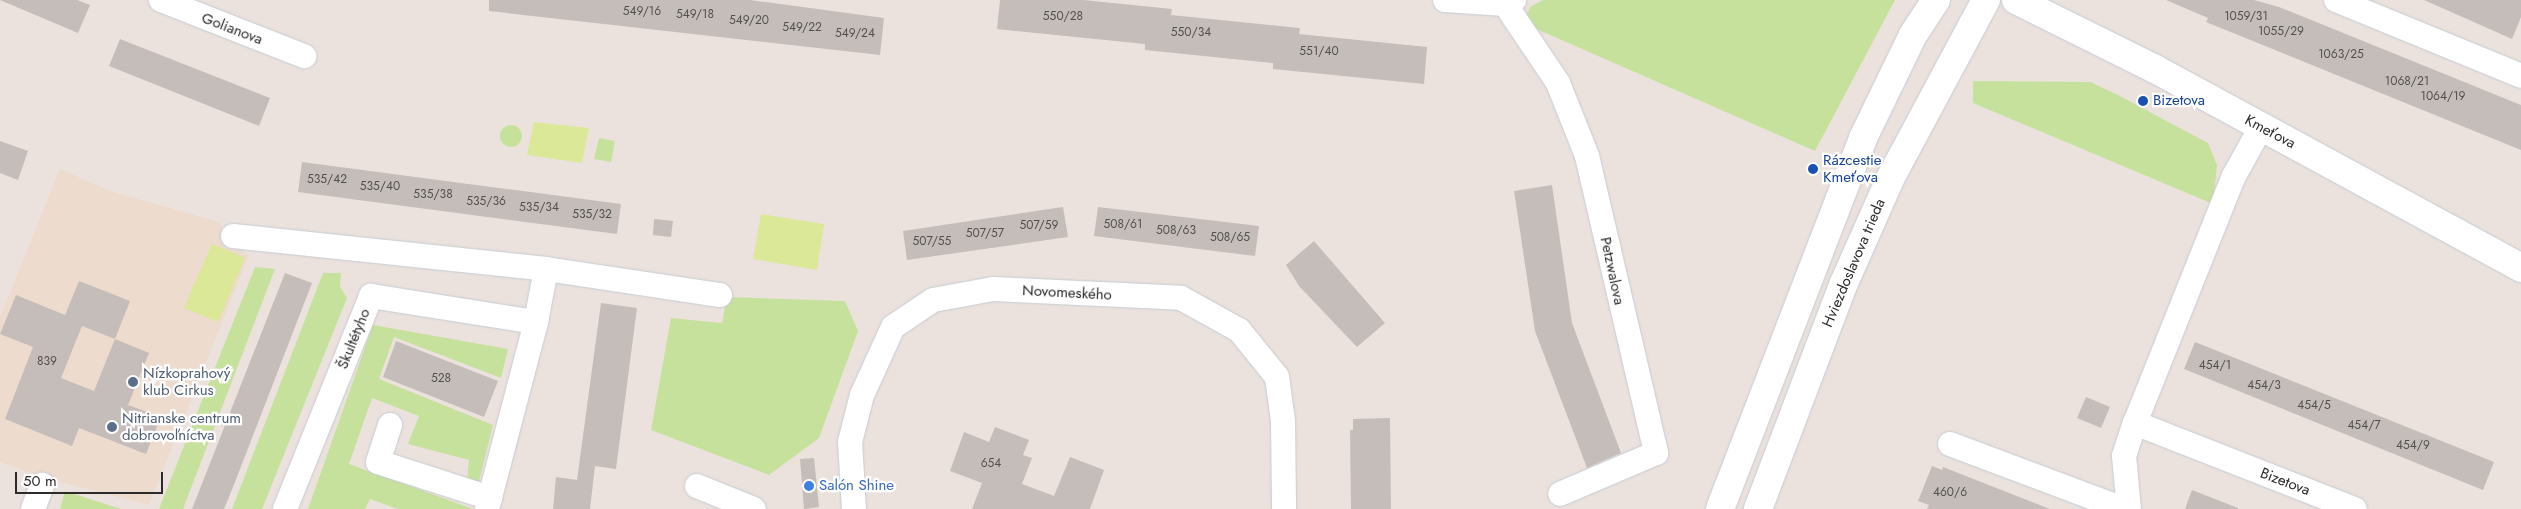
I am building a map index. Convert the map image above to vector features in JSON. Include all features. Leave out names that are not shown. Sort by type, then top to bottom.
[{"type":"street","name":"Golianova","points":[[161,0],[304,56]]},
{"type":"street","name":"Petzwalova","points":[[1445,0],[1509,2],[1558,83],[1586,156],[1656,452],[1560,494]]},
{"type":"street","points":[[1720,509],[1863,138],[1913,35],[1936,0]]},
{"type":"street","name":"Hviezdoslavova trieda","points":[[1758,509],[1844,283],[1891,177],[1986,0]]},
{"type":"street","name":"Kmeťova","points":[[2016,0],[2261,127],[2521,268]]},
{"type":"street","points":[[2336,0],[2521,76]]},
{"type":"street","points":[[2129,509],[2124,456],[2135,423],[2234,176],[2261,127]]},
{"type":"street","points":[[233,236],[546,269],[720,295]]},
{"type":"street","points":[[390,425],[378,462],[488,504],[536,322],[546,269]]},
{"type":"street","name":"Novomeského","points":[[854,509],[850,442],[862,395],[893,328],[933,300],[993,289],[1181,298],[1239,330],[1277,377],[1283,421],[1284,509]]},
{"type":"street","name":"Škultétyho","points":[[285,509],[371,296],[536,322]]},
{"type":"street","name":"Bizetova","points":[[2135,423],[2323,503],[2355,509]]},
{"type":"street","points":[[1950,444],[2123,509]]},
{"type":"street","points":[[34,509],[42,485]]},
{"type":"street","points":[[697,486],[754,509]]},
{"type":"shaded area","points":[[60,169],[113,192],[220,222],[227,242],[249,255],[149,505],[45,478],[0,462],[0,317]]},
{"type":"green space","points":[[1543,0],[1895,0],[1815,151],[1532,27],[1527,15],[1530,7]]},
{"type":"green space","points":[[1973,81],[2090,82],[2116,94],[2208,143],[2217,165],[2213,204],[1973,103]]},
{"type":"green space","points":[[534,122],[589,128],[582,163],[527,155]]},
{"type":"green space","points":[[511,125],[519,128],[522,136],[519,144],[511,147],[503,144],[500,136],[503,128]]},
{"type":"green space","points":[[599,138],[615,141],[611,162],[594,159]]},
{"type":"green space","points":[[761,214],[824,224],[817,270],[753,259]]},
{"type":"green space","points":[[212,244],[245,258],[218,322],[184,308]]},
{"type":"green space","points":[[255,267],[275,269],[183,509],[159,509]]},
{"type":"green space","points":[[323,273],[341,273],[340,287],[347,298],[262,509],[232,509]]},
{"type":"green space","points":[[727,297],[845,301],[858,331],[819,438],[769,475],[651,430],[671,318],[722,323]]},
{"type":"green space","points":[[373,325],[508,349],[501,378],[394,337],[379,379],[493,425],[479,481],[467,483],[469,460],[408,444],[419,416],[372,398],[349,464],[473,509],[398,509],[370,499],[365,509],[308,509]]},
{"type":"green space","points":[[65,491],[121,509],[60,509]]},
{"type":"building","points":[[0,0],[77,0],[90,5],[78,33]]},
{"type":"building","points":[[489,0],[750,0],[884,18],[880,55],[489,11]]},
{"type":"building","points":[[1000,0],[1083,0],[1172,9],[1171,15],[1300,28],[1299,34],[1427,47],[1424,84],[1273,69],[1273,63],[1145,50],[1145,44],[997,29]]},
{"type":"building","points":[[2166,0],[2254,0],[2279,7],[2521,105],[2521,150],[2206,22],[2208,18]]},
{"type":"building","points":[[2424,0],[2521,0],[2521,17],[2512,39]]},
{"type":"building","points":[[120,39],[270,98],[259,126],[109,66]]},
{"type":"building","points":[[0,141],[28,151],[18,180],[0,173]]},
{"type":"building","points":[[302,162],[621,204],[617,234],[298,192]]},
{"type":"building","points":[[1552,185],[1572,323],[1621,453],[1587,468],[1535,331],[1514,191]]},
{"type":"building","points":[[1063,207],[1068,237],[907,260],[903,231]]},
{"type":"building","points":[[1098,207],[1259,226],[1255,256],[1094,236]]},
{"type":"building","points":[[654,219],[673,221],[671,237],[653,235]]},
{"type":"building","points":[[1314,241],[1385,323],[1357,347],[1299,286],[1286,265]]},
{"type":"building","points":[[285,273],[312,283],[235,482],[224,509],[192,509]]},
{"type":"building","points":[[79,281],[130,301],[115,339],[149,353],[128,405],[161,417],[146,454],[79,428],[72,446],[5,419],[33,347],[0,334],[16,295],[65,315]],"holes":[[[82,326],[115,339],[94,391],[61,378]]]},
{"type":"building","points":[[601,303],[637,308],[616,469],[595,466],[590,509],[553,509],[556,477],[577,480]]},
{"type":"building","points":[[396,341],[498,381],[484,417],[383,377]]},
{"type":"building","points":[[2195,342],[2494,462],[2483,490],[2184,369]]},
{"type":"building","points":[[2086,397],[2110,407],[2101,428],[2077,418]]},
{"type":"building","points":[[1390,418],[1391,509],[1351,509],[1350,430],[1353,430],[1353,419]]},
{"type":"building","points":[[995,427],[1029,440],[1023,455],[1032,458],[1022,484],[1054,496],[1070,457],[1104,470],[1090,509],[972,509],[982,483],[950,471],[964,432],[989,442]]},
{"type":"building","points":[[814,458],[819,507],[804,509],[800,459]]},
{"type":"building","points":[[1932,466],[1942,470],[1943,467],[2050,509],[1927,509],[1929,505],[1918,501]]},
{"type":"building","points":[[2192,490],[2238,508],[2238,509],[2185,509]]},
{"type":"place","name":"Bizetova","points":[[2143,101]]},
{"type":"place","name":"Rázcestie Kmeťova","points":[[1813,169]]},
{"type":"place","name":"Nízkoprahový klub Cirkus","points":[[133,382]]},
{"type":"place","name":"Nitrianske centrum dobrovoľníctva","points":[[112,427]]},
{"type":"place","name":"Salón Shine","points":[[809,486]]}]
